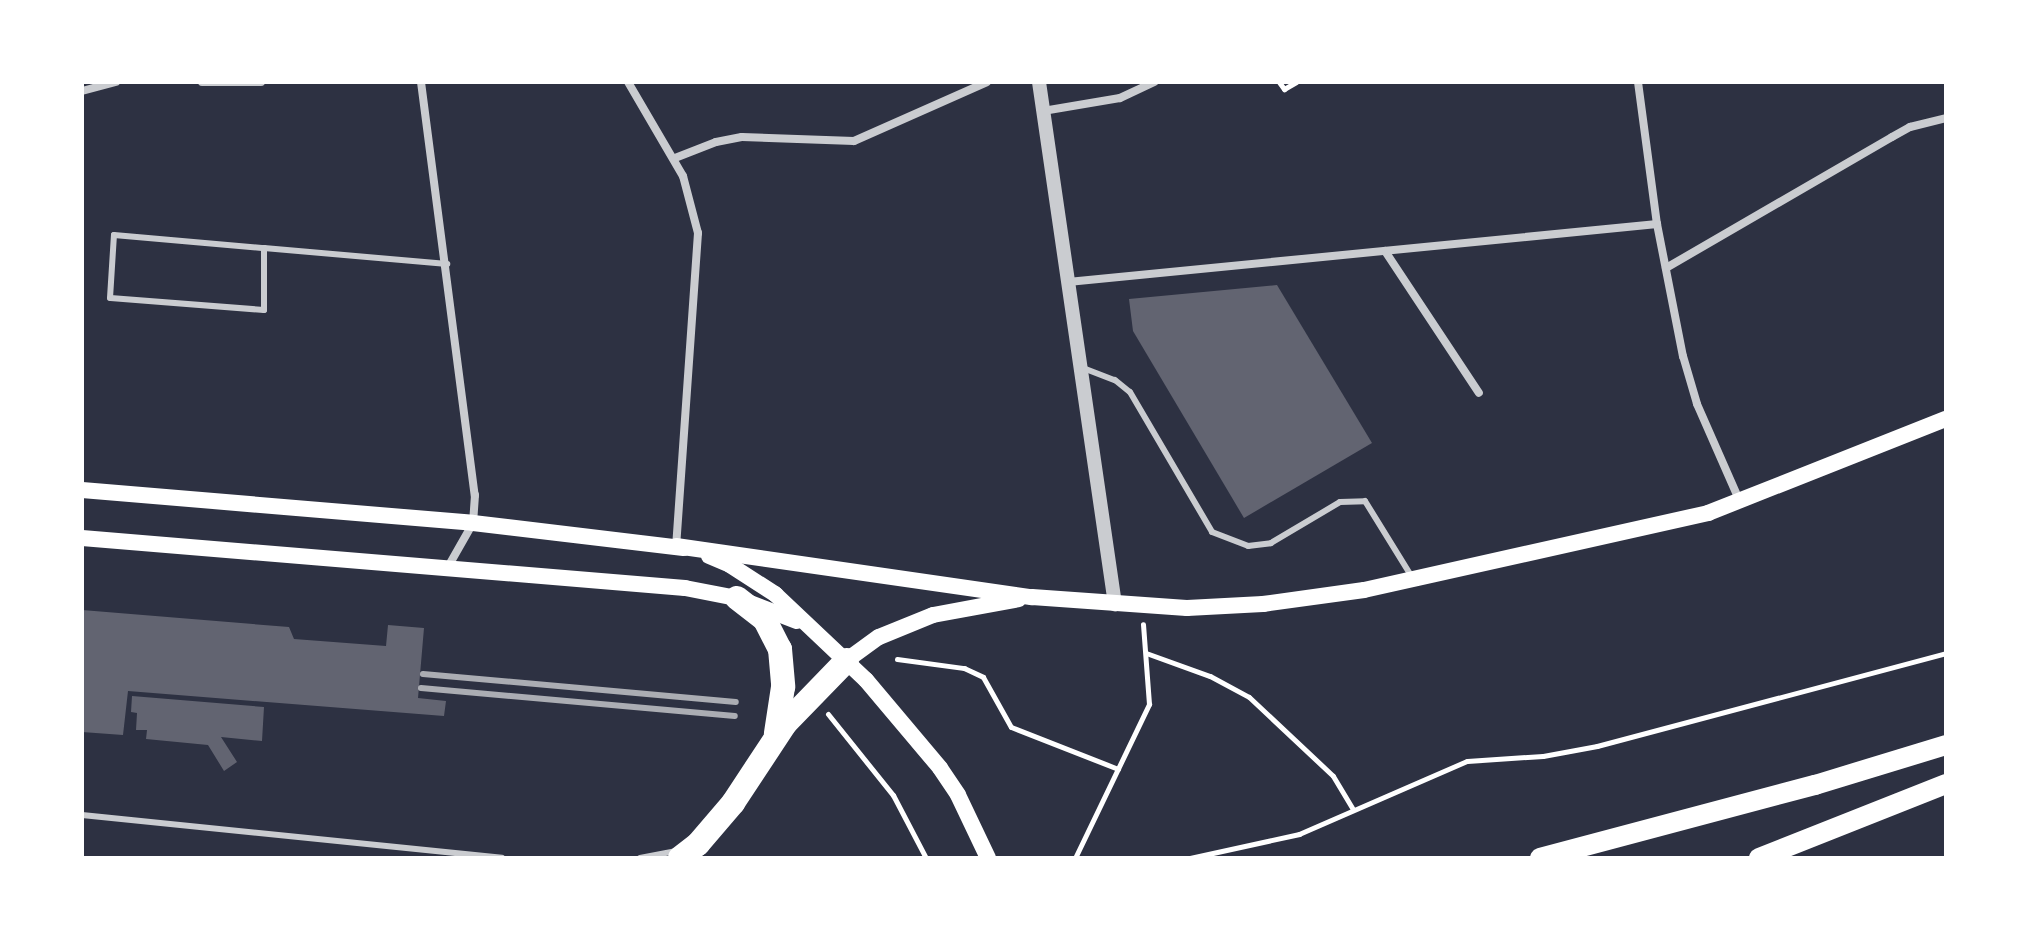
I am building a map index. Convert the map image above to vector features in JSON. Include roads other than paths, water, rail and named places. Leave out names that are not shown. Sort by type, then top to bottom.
[{"type":"highway","points":[[737,598],[765,620],[780,649],[783,687],[774,741]]},
{"type":"highway","points":[[689,851],[733,803],[774,741],[806,700],[847,660]]},
{"type":"main road","points":[[82,490],[473,523],[676,546],[1032,597],[1142,606],[1263,604],[1413,579],[1668,524],[1740,502],[1946,419]]},
{"type":"main road","points":[[82,538],[685,588],[737,598],[777,612],[816,631]]},
{"type":"main road","points":[[676,546],[719,560],[753,579],[847,660],[940,768],[958,795],[988,858]]},
{"type":"main road","points":[[847,660],[879,637],[933,615],[1032,597]]},
{"type":"main road","points":[[1540,858],[1815,785],[1946,745]]},
{"type":"main road","points":[[1759,858],[1946,784]]},
{"type":"street","points":[[82,91],[116,82]]},
{"type":"street","points":[[202,82],[261,82]]},
{"type":"street","points":[[421,82],[475,495],[473,523],[448,567]]},
{"type":"street","points":[[628,82],[675,158],[695,212],[698,254],[676,546]]},
{"type":"street","points":[[675,158],[716,142],[742,137],[854,141],[987,82]]},
{"type":"street","points":[[1039,82],[1115,604]]},
{"type":"street","points":[[1043,111],[1120,98],[1154,82]]},
{"type":"street","points":[[1638,82],[1657,224],[1683,356],[1697,404],[1740,502]]},
{"type":"street","points":[[1666,268],[1910,127],[1946,118]]},
{"type":"street","points":[[1068,282],[1657,224]]},
{"type":"street","points":[[1385,251],[1479,393]]},
{"type":"lane","points":[[264,248],[264,310],[110,298],[114,235],[264,248],[447,264]]},
{"type":"lane","points":[[1080,367],[1115,380],[1130,392],[1212,532],[1248,546],[1271,543],[1340,502],[1365,501],[1413,579]]},
{"type":"lane","points":[[82,815],[502,858]]},
{"type":"lane","points":[[640,858],[689,851]]},
{"type":"railway","points":[[423,674],[736,702]]},
{"type":"railway","points":[[421,688],[735,716]]}]
